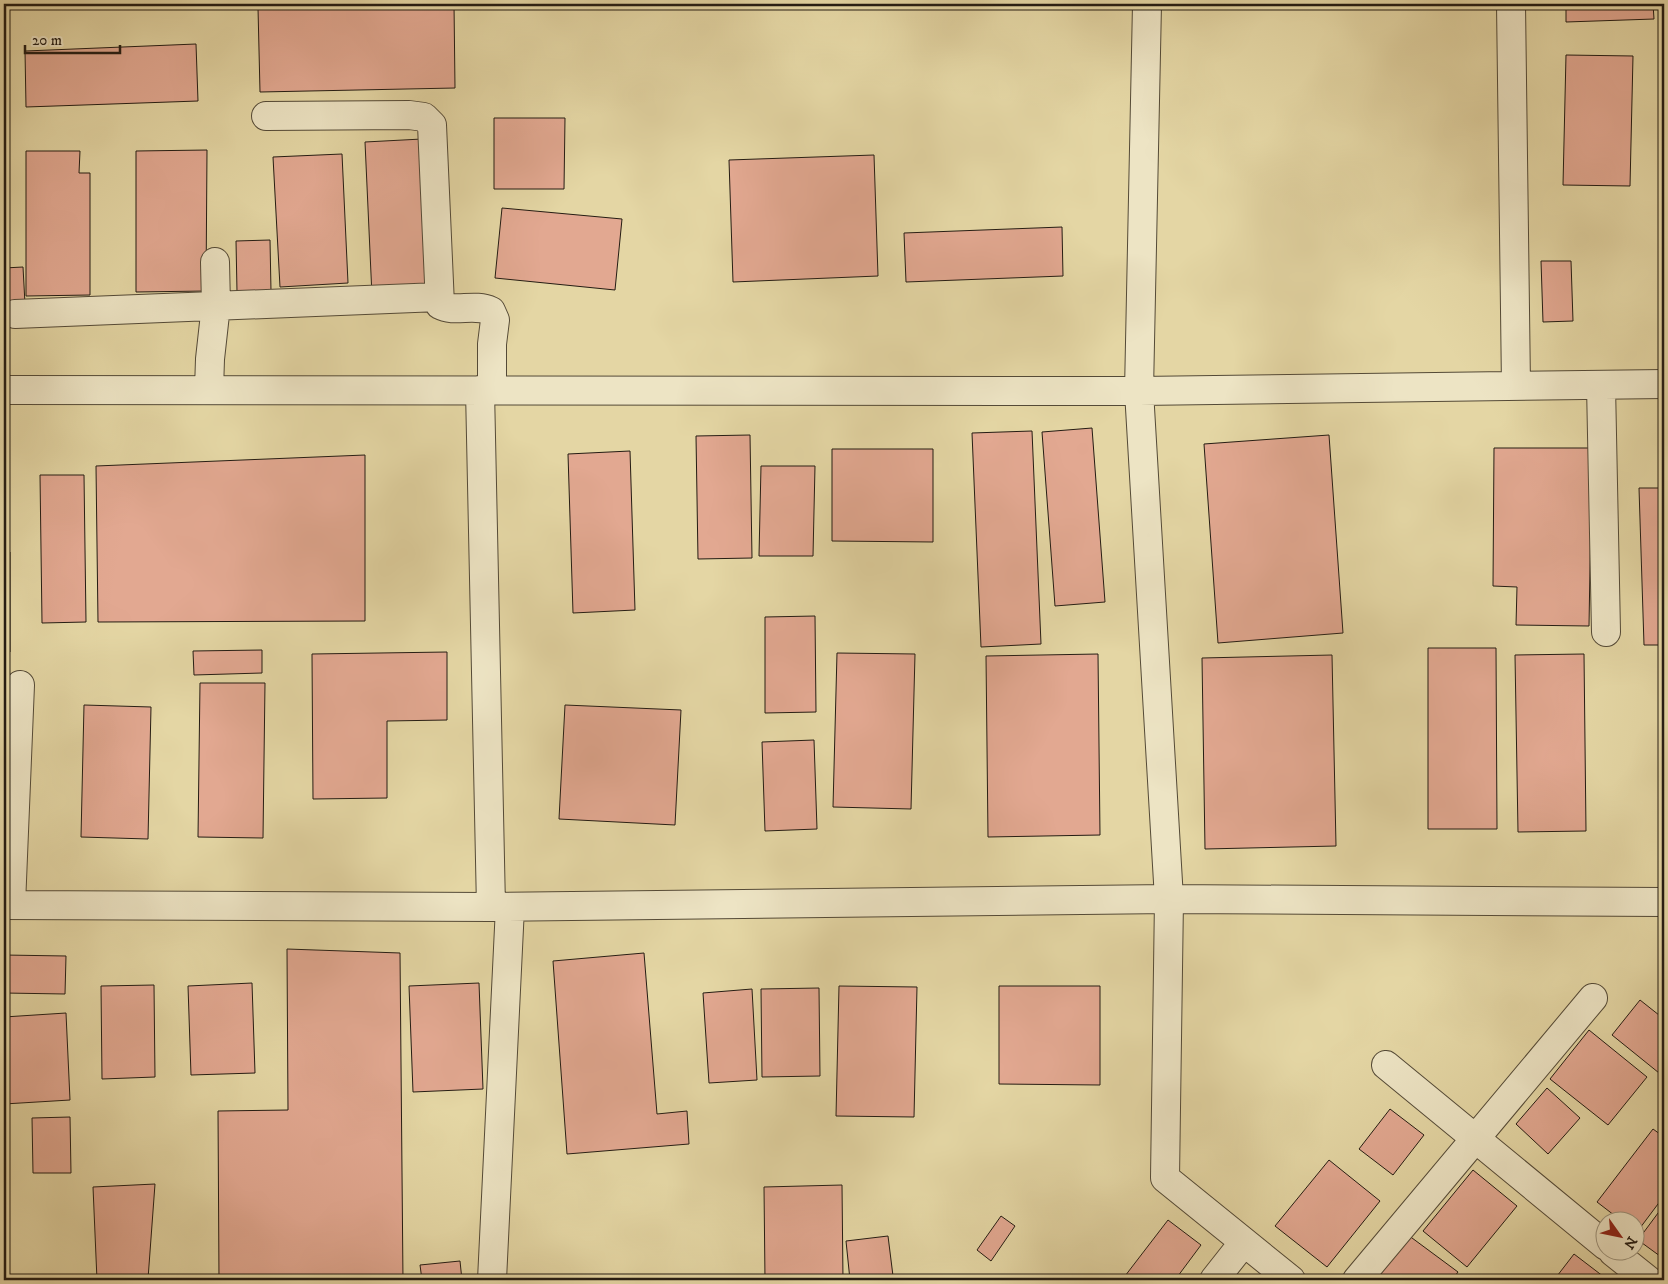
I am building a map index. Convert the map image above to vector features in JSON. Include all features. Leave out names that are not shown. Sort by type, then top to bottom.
[{"type":"street","points":[[1147,4],[1140,391],[1169,899],[1165,1178],[1291,1280]]},
{"type":"street","points":[[1510,4],[1516,386]]},
{"type":"street","points":[[266,116],[409,114],[424,117],[432,125],[440,305],[446,308],[482,307],[491,311],[495,320],[486,390],[500,907],[492,1280]]},
{"type":"street","points":[[209,390],[210,359],[216,305],[215,262]]},
{"type":"street","points":[[15,314],[440,297]]},
{"type":"street","points":[[4,390],[1140,391],[1664,384]]},
{"type":"street","points":[[1601,385],[1606,632]]},
{"type":"street","points":[[20,685],[7,905],[500,907],[1169,899],[1664,902]]},
{"type":"street","points":[[1357,1280],[1593,998]]},
{"type":"street","points":[[1386,1065],[1596,1238]]},
{"type":"street","points":[[1214,1280],[1244,1242]]},
{"type":"street","points":[[1626,1262],[1648,1280]]},
{"type":"building","points":[[454,4],[455,88],[260,92],[258,8]]},
{"type":"building","points":[[1566,4],[1653,4],[1654,19],[1566,22]]},
{"type":"building","points":[[196,44],[198,101],[26,107],[25,51]]},
{"type":"building","points":[[1566,55],[1633,56],[1630,186],[1563,185]]},
{"type":"building","points":[[494,118],[565,118],[564,189],[494,189]]},
{"type":"building","points":[[422,139],[428,294],[372,296],[365,142]]},
{"type":"building","points":[[207,150],[206,291],[136,292],[136,151]]},
{"type":"building","points":[[26,151],[80,151],[79,173],[90,173],[90,295],[26,296]]},
{"type":"building","points":[[342,154],[348,283],[280,287],[273,157]]},
{"type":"building","points":[[874,155],[878,276],[733,282],[729,160]]},
{"type":"building","points":[[502,208],[622,219],[615,290],[495,278]]},
{"type":"building","points":[[1062,227],[1063,276],[906,282],[904,233]]},
{"type":"building","points":[[270,240],[271,291],[237,292],[236,241]]},
{"type":"building","points":[[1541,261],[1571,261],[1573,321],[1543,322]]},
{"type":"building","points":[[23,267],[25,304],[4,305],[4,268]]},
{"type":"building","points":[[1092,428],[1105,602],[1055,606],[1042,432]]},
{"type":"building","points":[[1032,431],[1041,644],[981,647],[972,433]]},
{"type":"building","points":[[750,435],[752,558],[698,559],[696,436]]},
{"type":"building","points":[[1329,435],[1343,633],[1218,643],[1204,444]]},
{"type":"building","points":[[1494,448],[1592,448],[1589,626],[1516,625],[1517,587],[1493,586]]},
{"type":"building","points":[[832,449],[933,449],[933,542],[832,541]]},
{"type":"building","points":[[630,451],[635,610],[573,613],[568,454]]},
{"type":"building","points":[[365,455],[365,621],[98,622],[96,466]]},
{"type":"building","points":[[761,466],[815,466],[813,556],[759,556]]},
{"type":"building","points":[[40,475],[84,475],[86,622],[42,623]]},
{"type":"building","points":[[1639,488],[1664,488],[1664,645],[1644,645]]},
{"type":"building","points":[[10,552],[10,652],[4,653],[4,553]]},
{"type":"building","points":[[815,616],[816,712],[765,713],[765,617]]},
{"type":"building","points":[[1428,648],[1496,648],[1497,829],[1428,829]]},
{"type":"building","points":[[262,650],[262,673],[194,675],[193,651]]},
{"type":"building","points":[[447,652],[447,720],[387,721],[387,798],[313,799],[312,654]]},
{"type":"building","points":[[837,653],[915,654],[911,809],[833,807]]},
{"type":"building","points":[[1098,654],[1100,835],[988,837],[986,656]]},
{"type":"building","points":[[1584,654],[1586,831],[1518,832],[1515,655]]},
{"type":"building","points":[[1332,655],[1336,846],[1205,849],[1202,658]]},
{"type":"building","points":[[200,683],[265,683],[263,838],[198,837]]},
{"type":"building","points":[[84,705],[151,707],[148,839],[81,837]]},
{"type":"building","points":[[565,705],[681,710],[675,825],[559,819]]},
{"type":"building","points":[[814,740],[817,829],[765,831],[762,742]]},
{"type":"building","points":[[287,949],[400,953],[403,1280],[219,1280],[218,1111],[288,1110]]},
{"type":"building","points":[[644,953],[657,1114],[687,1111],[689,1144],[567,1154],[553,961]]},
{"type":"building","points":[[4,955],[66,956],[65,994],[4,993]]},
{"type":"building","points":[[252,983],[255,1073],[191,1075],[188,986]]},
{"type":"building","points":[[479,983],[483,1089],[413,1092],[409,986]]},
{"type":"building","points":[[154,985],[155,1077],[102,1079],[101,986]]},
{"type":"building","points":[[839,986],[917,987],[914,1117],[836,1116]]},
{"type":"building","points":[[999,986],[1100,986],[1100,1085],[999,1084]]},
{"type":"building","points":[[819,988],[820,1076],[762,1077],[761,989]]},
{"type":"building","points":[[752,989],[757,1080],[709,1083],[703,993]]},
{"type":"building","points":[[1640,1000],[1664,1019],[1664,1077],[1612,1035]]},
{"type":"building","points":[[66,1013],[70,1100],[4,1104],[4,1017]]},
{"type":"building","points":[[1589,1030],[1647,1077],[1608,1125],[1550,1079]]},
{"type":"building","points":[[1547,1088],[1580,1118],[1548,1154],[1516,1124]]},
{"type":"building","points":[[1390,1109],[1424,1135],[1393,1175],[1359,1149]]},
{"type":"building","points":[[70,1117],[71,1173],[33,1173],[32,1118]]},
{"type":"building","points":[[1653,1129],[1664,1137],[1664,1196],[1646,1220],[1646,1212],[1610,1212],[1597,1202]]},
{"type":"building","points":[[1329,1160],[1380,1201],[1327,1267],[1275,1226]]},
{"type":"building","points":[[1473,1170],[1517,1206],[1467,1267],[1423,1231]]},
{"type":"building","points":[[155,1184],[148,1279],[97,1280],[93,1187]]},
{"type":"building","points":[[842,1185],[843,1280],[765,1280],[764,1187]]},
{"type":"building","points":[[1664,1205],[1664,1259],[1646,1246],[1646,1229]]},
{"type":"building","points":[[1001,1216],[1015,1226],[991,1261],[977,1250]]},
{"type":"building","points":[[1168,1220],[1201,1245],[1175,1280],[1130,1280],[1125,1276]]},
{"type":"building","points":[[1408,1235],[1458,1272],[1452,1280],[1375,1280]]},
{"type":"building","points":[[888,1236],[893,1276],[850,1280],[846,1241]]},
{"type":"building","points":[[1574,1254],[1608,1280],[1554,1280]]},
{"type":"building","points":[[460,1261],[462,1280],[422,1280],[420,1265]]}]
